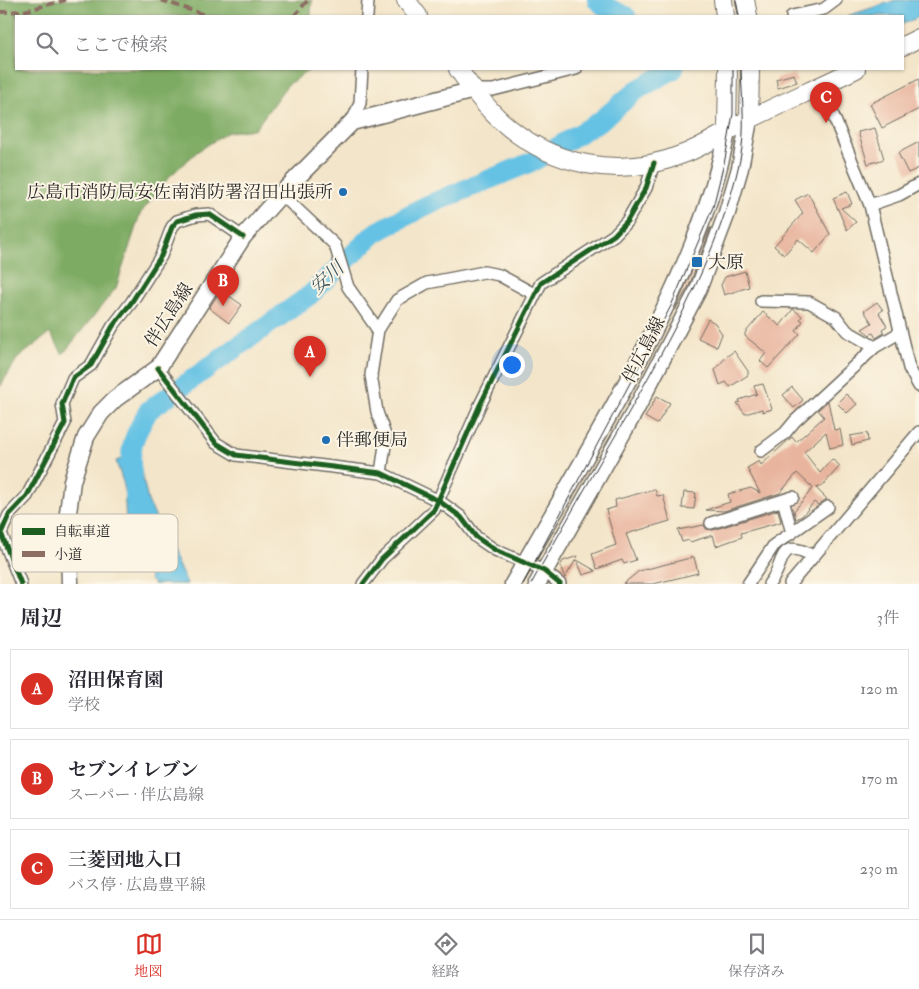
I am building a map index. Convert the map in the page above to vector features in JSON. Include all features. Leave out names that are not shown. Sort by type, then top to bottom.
[{"type":"main road","points":[[406,0],[417,15]]},
{"type":"main road","points":[[723,0],[725,15]]},
{"type":"main road","points":[[745,0],[748,15]]},
{"type":"main road","points":[[904,46],[919,38]]},
{"type":"main road","points":[[459,70],[499,119],[528,141],[572,162],[592,167],[620,167],[654,162],[686,153],[749,120],[854,70]]},
{"type":"main road","points":[[727,132],[728,70]]},
{"type":"main road","points":[[749,120],[750,70]]},
{"type":"main road","points":[[352,122],[474,90]]},
{"type":"main road","name":"伴広島線","points":[[541,577],[635,411],[698,290],[727,213],[740,168],[749,120]]},
{"type":"main road","name":"伴広島線","points":[[68,514],[72,481],[86,437],[100,413],[115,399],[161,372],[243,237],[280,194],[352,122]]},
{"type":"main road","name":"伴広島線","points":[[513,584],[616,403],[678,283],[707,210],[719,171],[727,132]]},
{"type":"main road","points":[[616,403],[635,411]]},
{"type":"street","points":[[367,15],[368,0]]},
{"type":"street","points":[[797,15],[824,9],[836,0]]},
{"type":"street","points":[[352,122],[360,103],[362,70]]},
{"type":"street","points":[[474,90],[493,90],[572,70]]},
{"type":"street","points":[[821,86],[870,205],[899,333],[909,368],[919,386]]},
{"type":"street","points":[[363,584],[382,559],[434,510],[480,404],[502,364],[540,283],[614,234],[627,222],[646,188],[654,162]]},
{"type":"street","points":[[870,205],[899,195],[919,184]]},
{"type":"street","points":[[280,194],[335,246],[348,287],[378,330]]},
{"type":"street","points":[[12,561],[1,533],[9,515],[27,496],[65,422],[62,404],[73,378],[80,370],[91,365],[113,326],[131,303],[161,256],[172,227],[177,222],[196,215],[209,214],[243,237]]},
{"type":"street","points":[[381,472],[386,438],[377,412],[371,375],[378,330],[397,300],[427,283],[484,272],[499,275],[534,294]]},
{"type":"street","points":[[760,301],[809,302],[836,317],[847,331],[875,347]]},
{"type":"street","points":[[761,451],[785,433],[795,420],[875,347],[899,333]]},
{"type":"street","points":[[161,372],[216,443],[236,455],[381,472],[439,501],[461,517],[476,537],[494,550],[525,563],[541,577],[560,584]]},
{"type":"street","points":[[790,584],[919,432]]},
{"type":"street","points":[[711,523],[788,499],[792,533]]},
{"type":"street","points":[[748,584],[774,545],[828,506]]},
{"type":"street","points":[[769,584],[782,555],[788,550],[799,548],[813,556]]},
{"type":"street","points":[[16,572],[21,584]]},
{"type":"green space","points":[[0,0],[312,0],[311,15],[15,15],[15,70],[310,70],[287,85],[255,129],[228,132],[198,151],[169,177],[140,214],[116,288],[63,354],[50,333],[17,359],[0,387]]},
{"type":"water","points":[[896,0],[919,0],[919,17],[904,24],[904,15],[850,15]]},
{"type":"water","points":[[137,453],[148,501],[154,514],[125,514],[124,485],[116,461]]},
{"type":"water","points":[[178,565],[187,584],[154,584],[150,580],[149,572],[178,572]]},
{"type":"building","points":[[794,74],[797,82],[778,88],[776,79]]},
{"type":"building","points":[[919,79],[919,109],[882,128],[870,104]]},
{"type":"building","points":[[875,128],[884,159],[868,164],[858,132]]},
{"type":"building","points":[[919,142],[919,168],[908,173],[898,153]]},
{"type":"building","points":[[847,192],[852,204],[841,208],[856,222],[847,230],[833,198]]},
{"type":"building","points":[[808,193],[830,234],[814,253],[798,239],[784,255],[774,246],[803,213],[795,200]]},
{"type":"building","points":[[710,228],[689,286],[675,310]]},
{"type":"building","points":[[745,271],[749,287],[724,295],[721,285],[725,277]]},
{"type":"building","points":[[221,290],[242,305],[229,323],[209,308]]},
{"type":"building","points":[[877,302],[883,310],[879,313],[887,326],[882,329],[884,333],[876,338],[873,333],[870,335],[862,329],[872,323],[864,311]]},
{"type":"building","points":[[793,309],[802,316],[800,319],[803,321],[796,331],[800,334],[768,368],[760,361],[766,353],[745,336],[745,333],[763,312],[780,326]]},
{"type":"building","points":[[708,319],[715,323],[722,334],[717,347],[698,338]]},
{"type":"building","points":[[734,351],[748,371],[748,375],[730,387],[726,382],[720,385],[715,370]]},
{"type":"building","points":[[763,384],[772,409],[763,412],[762,409],[745,414],[737,403],[740,402],[739,400],[757,394],[754,386]]},
{"type":"building","points":[[792,387],[803,400],[794,408],[783,395]]},
{"type":"building","points":[[846,394],[857,404],[847,413],[837,403]]},
{"type":"building","points":[[657,396],[670,403],[657,424],[645,417]]},
{"type":"building","points":[[828,401],[834,430],[840,429],[843,445],[830,448],[826,432],[804,452],[820,473],[832,459],[840,466],[822,486],[816,488],[827,499],[818,505],[814,502],[802,516],[796,519],[794,511],[813,488],[797,473],[780,493],[724,511],[706,510],[730,502],[728,494],[751,488],[760,493],[747,468],[759,461],[761,465],[792,437],[796,442],[824,417],[818,410]]},
{"type":"building","points":[[867,433],[868,441],[852,445],[850,436]]},
{"type":"building","points":[[655,489],[657,496],[663,495],[670,521],[626,534],[636,560],[624,564],[622,560],[597,569],[592,554],[616,545],[606,510],[616,507],[615,500]]},
{"type":"building","points":[[684,492],[696,493],[694,509],[682,508]]},
{"type":"building","points":[[778,510],[781,522],[741,533],[742,537],[716,546],[713,535],[690,542],[689,540],[682,542],[678,530],[704,525],[706,529],[713,530]]},
{"type":"building","points":[[578,556],[565,578],[560,566],[563,561]]},
{"type":"building","points":[[694,557],[698,573],[653,584],[623,584],[639,571]]},
{"type":"building","points":[[577,560],[596,571],[583,575]]},
{"type":"waterway","points":[[597,0],[604,6],[624,15]]},
{"type":"waterway","name":"安川","points":[[133,480],[131,451],[139,427],[149,410],[310,295],[375,233],[425,206],[534,161],[600,121],[637,90],[672,70]]},
{"type":"tram line","points":[[736,0],[739,15]]},
{"type":"tram line","points":[[523,584],[671,306],[713,207],[725,159],[733,114],[733,70]]},
{"type":"tram line","points":[[531,584],[676,326],[707,260],[731,194],[742,149],[743,103],[741,70]]},
{"type":"marked path","points":[[0,12],[24,11],[66,0]]},
{"type":"marked path","points":[[161,0],[205,15]]},
{"type":"marked path","points":[[295,15],[308,0]]},
{"type":"cycle path","points":[[363,584],[382,559],[434,510],[480,405],[541,283],[614,235],[627,221],[646,188],[654,163]]},
{"type":"cycle path","points":[[12,561],[1,533],[9,515],[27,496],[65,423],[62,404],[73,378],[91,365],[113,326],[131,303],[161,256],[172,227],[177,221],[196,215],[209,214],[243,237]]},
{"type":"cycle path","points":[[158,368],[216,443],[236,455],[381,473],[439,501],[461,517],[476,537],[495,550],[544,571],[560,584]]},
{"type":"cycle path","points":[[16,572],[21,584]]},
{"type":"place","name":"三菱団地入口","points":[[826,123]]},
{"type":"place","name":"広島市消防局安佐南消防署沼田出張所","points":[[343,192]]},
{"type":"place","name":"大原","points":[[697,262]]},
{"type":"place","name":"セブンイレブン","points":[[223,306]]},
{"type":"place","name":"沼田保育園","points":[[310,377]]},
{"type":"place","name":"伴郵便局","points":[[326,440]]}]
